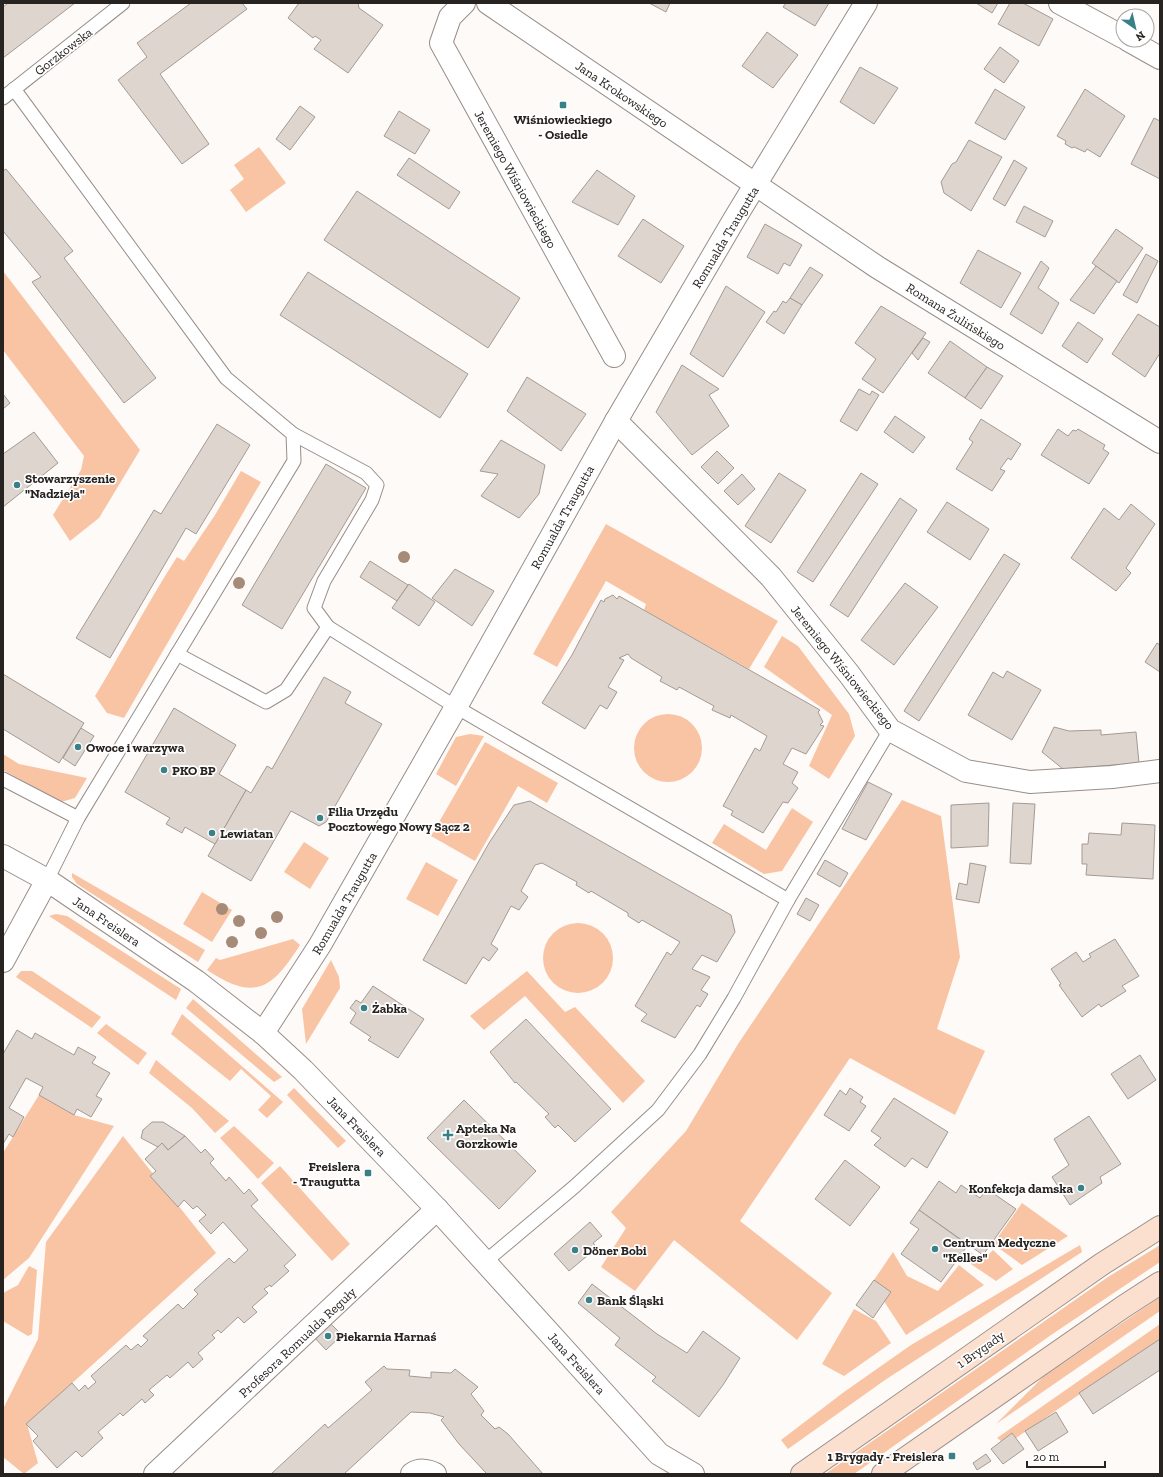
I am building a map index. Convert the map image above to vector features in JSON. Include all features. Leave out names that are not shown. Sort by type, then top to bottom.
[{"type":"street","name":"Jeremiego Wiśniowieckiego","points":[[464,3],[450,17],[441,43],[614,356]]},
{"type":"street","name":"Jana Krokowskiego","points":[[488,3],[756,185]]},
{"type":"street","name":"Romualda Traugutta","points":[[263,1033],[320,945],[456,707],[616,421],[866,3]]},
{"type":"street","points":[[1060,3],[1115,34]]},
{"type":"street","points":[[1142,48],[1160,58]]},
{"type":"street","name":"Romana Żulińskiego","points":[[756,185],[877,267],[1160,442]]},
{"type":"street","name":"Jeremiego Wiśniowieckiego","points":[[616,421],[771,577],[849,674],[890,730],[966,771],[1030,782],[1112,777],[1160,771]]},
{"type":"street","name":"Jana Freislera","points":[[3,856],[47,880],[196,981],[263,1033],[303,1070],[486,1261],[661,1464],[693,1474]]},
{"type":"street","points":[[3,961],[47,880]]},
{"type":"street","name":"Profesora Romualda Reguły","points":[[155,1474],[437,1209]]},
{"type":"street","name":"1 Brygady","points":[[802,1474],[1102,1264],[1160,1227]]},
{"type":"street","points":[[883,1474],[1123,1306],[1160,1283]]},
{"type":"street","points":[[412,1474],[417,1470],[435,1474]]},
{"type":"lane","name":"Gorzkowska","points":[[3,98],[123,3]]},
{"type":"lane","points":[[14,89],[226,378],[294,434],[366,473],[377,485],[372,500],[324,581],[314,608],[328,627],[456,707],[788,900]]},
{"type":"lane","points":[[47,880],[78,818],[294,462],[294,434]]},
{"type":"lane","points":[[178,654],[266,702],[286,690],[328,627]]},
{"type":"lane","points":[[486,1261],[574,1187],[658,1110],[700,1054],[734,998],[788,900],[890,730]]},
{"type":"lane","points":[[3,779],[78,818]]},
{"type":"shaded area","points":[[259,147],[286,183],[246,212],[230,190],[244,179],[234,165]]},
{"type":"shaded area","points":[[3,271],[140,450],[99,518],[70,541],[53,515],[81,470],[84,456],[3,350]]},
{"type":"shaded area","points":[[241,471],[261,482],[124,718],[107,713],[95,696],[177,557],[184,561],[215,515]]},
{"type":"shaded area","points":[[606,524],[778,621],[749,669],[644,610],[646,604],[606,581],[557,667],[533,654]]},
{"type":"shaded area","points":[[782,636],[798,646],[849,714],[855,736],[829,779],[809,766],[832,715],[764,667]]},
{"type":"shaded area","points":[[668,714],[681,717],[692,724],[699,735],[702,748],[699,761],[692,772],[681,779],[668,782],[655,779],[644,772],[637,761],[634,748],[637,735],[644,724],[655,717]]},
{"type":"shaded area","points":[[470,734],[484,736],[456,786],[436,774],[456,737]]},
{"type":"shaded area","points":[[485,742],[558,783],[547,803],[518,786],[475,861],[431,836]]},
{"type":"shaded area","points":[[3,754],[19,764],[87,778],[75,798],[61,802],[3,770]]},
{"type":"shaded area","points":[[902,800],[941,816],[960,957],[937,1029],[985,1051],[955,1115],[850,1058],[740,1221],[832,1293],[797,1340],[674,1240],[635,1291],[601,1267],[626,1228],[611,1212],[686,1131],[738,1044]]},
{"type":"shaded area","points":[[792,808],[813,822],[782,871],[764,874],[712,843],[724,824],[766,850]]},
{"type":"shaded area","points":[[304,842],[329,858],[310,889],[284,872]]},
{"type":"shaded area","points":[[426,862],[458,880],[438,916],[406,899]]},
{"type":"shaded area","points":[[72,873],[205,950],[198,962],[77,884],[72,877]]},
{"type":"shaded area","points":[[202,892],[232,910],[212,942],[183,924]]},
{"type":"shaded area","points":[[56,914],[67,916],[181,989],[176,1000],[49,916]]},
{"type":"shaded area","points":[[571,923],[585,923],[598,929],[607,938],[611,944],[613,958],[611,972],[603,983],[592,991],[585,993],[571,993],[564,991],[553,983],[545,972],[543,965],[543,951],[545,944],[553,933],[564,925]]},
{"type":"shaded area","points":[[293,939],[300,945],[290,960],[271,981],[261,986],[250,988],[238,986],[207,970],[216,958],[220,960]]},
{"type":"shaded area","points":[[331,960],[339,977],[340,988],[306,1044],[302,1009]]},
{"type":"shaded area","points":[[21,971],[32,971],[101,1017],[92,1028],[16,977]]},
{"type":"shaded area","points":[[527,971],[565,1012],[575,1007],[645,1081],[623,1103],[525,996],[484,1030],[470,1016]]},
{"type":"shaded area","points":[[193,999],[282,1077],[274,1082],[186,1008]]},
{"type":"shaded area","points":[[182,1014],[283,1102],[267,1118],[258,1110],[271,1096],[241,1069],[230,1081],[171,1034]]},
{"type":"shaded area","points":[[106,1024],[147,1053],[138,1065],[97,1033]]},
{"type":"shaded area","points":[[156,1060],[229,1121],[215,1133],[192,1108],[149,1073]]},
{"type":"shaded area","points":[[294,1088],[346,1141],[338,1148],[287,1095]]},
{"type":"shaded area","points":[[39,1095],[74,1115],[114,1126],[29,1258],[3,1280],[3,1153]]},
{"type":"shaded area","points":[[234,1126],[274,1163],[258,1179],[220,1138]]},
{"type":"shaded area","points":[[123,1136],[216,1253],[27,1424],[38,1463],[24,1474],[3,1457],[3,1409],[38,1339],[46,1242]]},
{"type":"shaded area","points":[[280,1166],[350,1244],[332,1261],[261,1183]]},
{"type":"shaded area","points":[[1022,1203],[1068,1236],[1022,1265],[993,1244]]},
{"type":"shaded area","points":[[1080,1245],[1082,1252],[885,1380],[788,1449],[781,1440],[844,1392],[911,1345]]},
{"type":"shaded area","points":[[1160,1245],[1160,1262],[1051,1335],[854,1474],[825,1474],[1108,1277]]},
{"type":"shaded area","points":[[993,1250],[1013,1269],[996,1281],[962,1258],[968,1251],[983,1260]]},
{"type":"shaded area","points":[[893,1252],[907,1276],[938,1291],[959,1265],[984,1285],[906,1335],[872,1283]]},
{"type":"shaded area","points":[[29,1266],[37,1270],[32,1334],[28,1336],[3,1321],[3,1293],[18,1285]]},
{"type":"shaded area","points":[[1160,1297],[1160,1311],[996,1424],[1043,1377]]},
{"type":"shaded area","points":[[854,1309],[876,1321],[891,1343],[844,1376],[822,1364]]},
{"type":"shaded area","points":[[1160,1324],[1160,1339],[1016,1438],[1012,1433],[1001,1441],[997,1438]]},
{"type":"building","points":[[8,3],[75,3],[3,58],[3,7]]},
{"type":"building","points":[[191,3],[242,3],[247,9],[160,74],[209,144],[182,164],[118,80],[147,57],[137,43]]},
{"type":"building","points":[[299,3],[358,3],[359,8],[383,25],[348,73],[314,49],[321,40],[315,36],[313,38],[288,18]]},
{"type":"building","points":[[649,3],[670,3],[666,12]]},
{"type":"building","points":[[786,3],[829,3],[815,26],[783,7]]},
{"type":"building","points":[[976,3],[998,3],[992,13]]},
{"type":"building","points":[[1010,3],[1023,3],[1053,19],[1039,46],[998,24]]},
{"type":"building","points":[[767,32],[798,55],[773,88],[742,66]]},
{"type":"building","points":[[1000,47],[1019,61],[1004,83],[984,69]]},
{"type":"building","points":[[860,67],[898,88],[874,124],[840,102]]},
{"type":"building","points":[[995,89],[1025,107],[1005,140],[975,123]]},
{"type":"building","points":[[1085,89],[1125,116],[1100,157],[1087,149],[1085,152],[1074,147],[1072,148],[1065,144],[1066,141],[1057,136]]},
{"type":"building","points":[[300,106],[315,117],[290,150],[276,139]]},
{"type":"building","points":[[399,111],[430,130],[415,154],[384,136]]},
{"type":"building","points":[[1154,118],[1160,121],[1160,179],[1131,164]]},
{"type":"building","points":[[969,140],[1002,157],[971,211],[944,193],[941,182],[952,164],[956,162]]},
{"type":"building","points":[[409,158],[460,192],[449,209],[397,175]]},
{"type":"building","points":[[1014,160],[1027,168],[1005,206],[993,199]]},
{"type":"building","points":[[6,169],[73,251],[64,258],[156,378],[124,403],[32,282],[41,277],[3,231],[3,171]]},
{"type":"building","points":[[597,170],[635,196],[618,225],[572,202]]},
{"type":"building","points":[[357,191],[520,298],[488,348],[324,240]]},
{"type":"building","points":[[1024,206],[1053,221],[1045,237],[1016,222]]},
{"type":"building","points":[[643,219],[684,246],[661,283],[618,256]]},
{"type":"building","points":[[765,224],[802,245],[790,266],[784,263],[778,274],[747,257]]},
{"type":"building","points":[[1116,229],[1143,248],[1119,283],[1092,263]]},
{"type":"building","points":[[978,250],[1021,273],[1001,308],[960,283]]},
{"type":"building","points":[[1146,254],[1158,261],[1137,303],[1123,295]]},
{"type":"building","points":[[1041,261],[1049,268],[1038,288],[1059,303],[1042,334],[1010,314]]},
{"type":"building","points":[[1096,266],[1117,281],[1094,314],[1070,300]]},
{"type":"building","points":[[810,267],[823,275],[802,305],[790,298]]},
{"type":"building","points":[[308,272],[468,374],[440,418],[280,315]]},
{"type":"building","points":[[726,286],[765,312],[723,377],[690,354]]},
{"type":"building","points":[[790,298],[802,305],[784,334],[766,322],[774,311],[776,312],[783,301],[786,303]]},
{"type":"building","points":[[881,306],[926,333],[883,393],[862,379],[876,359],[855,343]]},
{"type":"building","points":[[1138,314],[1160,327],[1160,353],[1145,377],[1112,354]]},
{"type":"building","points":[[1078,322],[1103,339],[1087,363],[1062,346]]},
{"type":"building","points":[[923,338],[930,342],[918,360],[912,353]]},
{"type":"building","points":[[950,341],[987,367],[965,398],[928,373]]},
{"type":"building","points":[[682,365],[719,389],[709,395],[729,426],[692,455],[656,412]]},
{"type":"building","points":[[987,367],[1003,376],[981,409],[965,398]]},
{"type":"building","points":[[527,377],[586,414],[561,451],[507,411]]},
{"type":"building","points":[[859,389],[870,395],[872,391],[879,395],[857,431],[840,421]]},
{"type":"building","points":[[3,394],[10,403],[3,409]]},
{"type":"building","points":[[895,416],[925,437],[913,453],[884,432]]},
{"type":"building","points":[[981,419],[1021,444],[1011,460],[1008,458],[1000,469],[1005,471],[992,491],[956,469],[973,442],[969,439]]},
{"type":"building","points":[[217,424],[250,445],[196,534],[186,528],[110,658],[76,638],[154,510],[161,514]]},
{"type":"building","points":[[1058,429],[1068,436],[1073,430],[1076,431],[1078,429],[1105,445],[1103,449],[1109,453],[1089,484],[1041,455]]},
{"type":"building","name":"Stowarzyszenie \"Nadzieja\"","points":[[34,432],[58,463],[3,507],[3,454]]},
{"type":"building","points":[[501,440],[545,465],[539,494],[519,518],[481,496],[498,474],[480,471]]},
{"type":"building","points":[[717,451],[734,468],[718,484],[701,467]]},
{"type":"building","points":[[326,464],[366,488],[282,629],[242,605]]},
{"type":"building","points":[[779,473],[806,490],[771,543],[745,526]]},
{"type":"building","points":[[861,473],[878,484],[813,582],[797,572]]},
{"type":"building","points":[[742,474],[755,489],[738,505],[724,491]]},
{"type":"building","points":[[900,498],[917,510],[848,617],[830,605]]},
{"type":"building","points":[[947,502],[989,529],[970,560],[927,532]]},
{"type":"building","points":[[1131,504],[1155,524],[1126,568],[1131,573],[1116,591],[1071,558],[1104,508],[1119,520]]},
{"type":"building","points":[[1004,554],[1020,564],[919,721],[904,711]]},
{"type":"building","points":[[370,561],[408,585],[397,601],[360,577]]},
{"type":"building","points":[[455,569],[494,591],[472,626],[432,598]]},
{"type":"building","points":[[905,583],[938,607],[894,665],[861,640]]},
{"type":"building","points":[[409,584],[435,602],[419,626],[392,608]]},
{"type":"building","points":[[613,595],[617,599],[619,596],[820,710],[818,712],[823,722],[820,725],[824,726],[806,754],[792,748],[783,764],[798,772],[792,783],[798,788],[788,803],[783,802],[763,833],[731,815],[733,811],[723,806],[755,748],[760,751],[767,736],[731,715],[730,718],[712,710],[714,706],[679,687],[677,690],[660,681],[662,677],[631,658],[628,654],[619,658],[624,660],[608,687],[617,692],[607,709],[600,705],[585,729],[542,703],[572,655],[601,600],[604,602],[605,599]]},
{"type":"building","points":[[1157,643],[1160,645],[1160,672],[1145,662]]},
{"type":"building","points":[[1007,671],[1041,690],[1012,740],[968,715],[993,672],[1003,678]]},
{"type":"building","points":[[3,674],[84,723],[59,763],[3,729]]},
{"type":"building","points":[[324,677],[351,692],[345,703],[382,724],[326,822],[319,826],[291,811],[251,881],[208,856],[246,790],[251,793],[267,766],[272,769]]},
{"type":"building","points":[[174,708],[236,745],[219,774],[246,790],[215,844],[185,827],[182,833],[166,824],[170,818],[125,792]]},
{"type":"building","points":[[1054,727],[1069,731],[1101,730],[1101,735],[1136,732],[1139,763],[1063,769],[1042,752]]},
{"type":"building","name":"Owoce i warzywa","points":[[81,728],[94,736],[75,766],[63,758]]},
{"type":"building","points":[[868,782],[892,794],[866,840],[842,829]]},
{"type":"building","points":[[530,801],[731,915],[735,932],[717,962],[702,955],[692,969],[710,977],[701,990],[708,994],[700,1007],[697,1005],[675,1038],[641,1021],[647,1014],[635,1006],[667,952],[671,955],[680,942],[642,920],[639,923],[628,916],[628,913],[591,891],[589,893],[576,885],[577,882],[542,863],[535,865],[521,891],[528,897],[519,910],[511,906],[491,944],[498,949],[489,961],[483,957],[466,984],[423,960],[489,843],[514,805]]},
{"type":"building","points":[[989,803],[988,846],[951,848],[951,805]]},
{"type":"building","points":[[1013,803],[1035,804],[1031,864],[1010,863]]},
{"type":"building","points":[[1122,823],[1155,825],[1153,879],[1086,875],[1087,864],[1082,864],[1082,844],[1088,844],[1089,833],[1121,835]]},
{"type":"building","points":[[825,860],[848,873],[840,887],[817,874]]},
{"type":"building","points":[[970,863],[986,866],[979,903],[956,899],[959,883],[967,885]]},
{"type":"building","points":[[806,898],[819,905],[810,921],[797,914]]},
{"type":"building","points":[[1115,939],[1139,976],[1122,986],[1126,991],[1101,1007],[1099,1004],[1082,1017],[1059,985],[1061,984],[1051,969],[1076,952],[1083,962],[1091,957],[1089,954]]},
{"type":"building","points":[[373,986],[424,1019],[398,1058],[368,1040],[371,1037],[350,1023],[356,1013],[350,1008],[356,1000],[361,1003]]},
{"type":"building","points":[[526,1019],[611,1109],[575,1142],[558,1125],[555,1128],[545,1117],[549,1114],[516,1082],[515,1083],[490,1052]]},
{"type":"building","points":[[17,1030],[32,1039],[35,1033],[74,1055],[78,1047],[96,1057],[92,1063],[110,1073],[96,1096],[102,1099],[91,1117],[77,1109],[74,1115],[39,1095],[43,1087],[26,1078],[9,1108],[24,1117],[13,1137],[9,1134],[3,1144],[3,1054]]},
{"type":"building","points":[[1140,1055],[1156,1080],[1128,1099],[1111,1074]]},
{"type":"building","points":[[850,1088],[863,1097],[860,1102],[866,1106],[849,1131],[824,1115],[840,1090],[846,1095]]},
{"type":"building","points":[[894,1098],[948,1132],[927,1168],[912,1158],[905,1167],[874,1145],[881,1138],[871,1131]]},
{"type":"building","points":[[464,1100],[536,1171],[499,1209],[427,1138]]},
{"type":"building","points":[[1089,1116],[1121,1164],[1100,1177],[1102,1183],[1070,1205],[1052,1177],[1069,1165],[1054,1139]]},
{"type":"building","points":[[152,1122],[163,1122],[185,1136],[168,1150],[162,1143],[158,1147],[141,1138],[143,1130]]},
{"type":"building","points":[[185,1136],[201,1153],[205,1149],[214,1159],[210,1163],[226,1181],[229,1177],[244,1194],[249,1189],[258,1200],[251,1206],[296,1255],[284,1266],[289,1271],[271,1287],[270,1285],[264,1289],[268,1293],[252,1307],[257,1312],[244,1323],[238,1317],[221,1333],[218,1330],[212,1335],[215,1338],[198,1353],[203,1359],[193,1368],[188,1362],[170,1378],[167,1375],[149,1390],[154,1395],[145,1403],[142,1399],[123,1416],[120,1413],[98,1432],[103,1438],[82,1457],[76,1451],[57,1468],[33,1441],[38,1436],[26,1424],[72,1383],[79,1391],[85,1385],[88,1389],[96,1382],[91,1376],[126,1345],[131,1350],[138,1344],[141,1347],[148,1340],[143,1336],[178,1304],[183,1309],[198,1294],[194,1290],[229,1258],[234,1263],[248,1250],[223,1222],[211,1234],[199,1221],[206,1215],[197,1206],[193,1209],[184,1200],[178,1207],[150,1176],[156,1171],[145,1159],[162,1143],[168,1150]]},
{"type":"building","points":[[845,1160],[880,1187],[850,1226],[815,1199]]},
{"type":"building","points":[[939,1181],[956,1193],[961,1185],[980,1198],[987,1189],[1016,1209],[983,1255],[919,1210]]},
{"type":"building","name":"Centrum Medyczne \"Kelles\"","points":[[919,1210],[968,1245],[941,1282],[901,1254],[919,1229],[910,1223]]},
{"type":"building","name":"Döner Bobi","points":[[590,1222],[602,1236],[593,1243],[595,1245],[585,1254],[587,1256],[569,1271],[554,1254]]},
{"type":"building","points":[[874,1280],[891,1292],[873,1318],[856,1305]]},
{"type":"building","points":[[592,1284],[657,1334],[687,1353],[703,1331],[740,1358],[723,1385],[699,1417],[652,1381],[656,1377],[615,1345],[620,1338],[578,1303]]},
{"type":"building","name":"Piekarnia Harnaś","points":[[330,1323],[342,1335],[326,1350],[314,1337]]},
{"type":"building","points":[[1160,1339],[1160,1370],[1093,1414],[1079,1393]]},
{"type":"building","points":[[384,1366],[387,1369],[410,1370],[409,1376],[431,1378],[431,1372],[451,1373],[455,1369],[478,1387],[471,1394],[484,1411],[481,1415],[495,1429],[499,1427],[508,1434],[543,1474],[487,1474],[459,1444],[441,1420],[444,1417],[430,1413],[411,1412],[344,1474],[271,1474],[325,1424],[328,1428],[372,1390],[365,1382]]},
{"type":"building","points":[[1056,1412],[1068,1432],[1038,1451],[1025,1431]]},
{"type":"building","points":[[1012,1433],[1024,1449],[1003,1464],[991,1449]]},
{"type":"building","points":[[986,1454],[991,1461],[977,1470],[973,1463]]},
{"type":"place","name":"Wiśniowieckiego - Osiedle","points":[[563,105]]},
{"type":"place","name":"Stowarzyszenie \"Nadzieja\"","points":[[17,485]]},
{"type":"place","name":"Owoce i warzywa","points":[[78,747]]},
{"type":"place","name":"PKO BP","points":[[164,770]]},
{"type":"place","name":"Filia Urzędu Pocztowego Nowy Sącz 2","points":[[320,818]]},
{"type":"place","name":"Lewiatan","points":[[212,833]]},
{"type":"place","name":"Żabka","points":[[364,1008]]},
{"type":"place","name":"Apteka Na Gorzkowie","points":[[448,1135]]},
{"type":"place","name":"Freislera - Traugutta","points":[[368,1173]]},
{"type":"place","name":"Konfekcja damska","points":[[1081,1188]]},
{"type":"place","name":"Centrum Medyczne \"Kelles\"","points":[[935,1249]]},
{"type":"place","name":"Döner Bobi","points":[[575,1250]]},
{"type":"place","name":"Bank Śląski","points":[[589,1300]]},
{"type":"place","name":"Piekarnia Harnaś","points":[[328,1336]]},
{"type":"place","name":"1 Brygady - Freislera","points":[[952,1456]]}]
